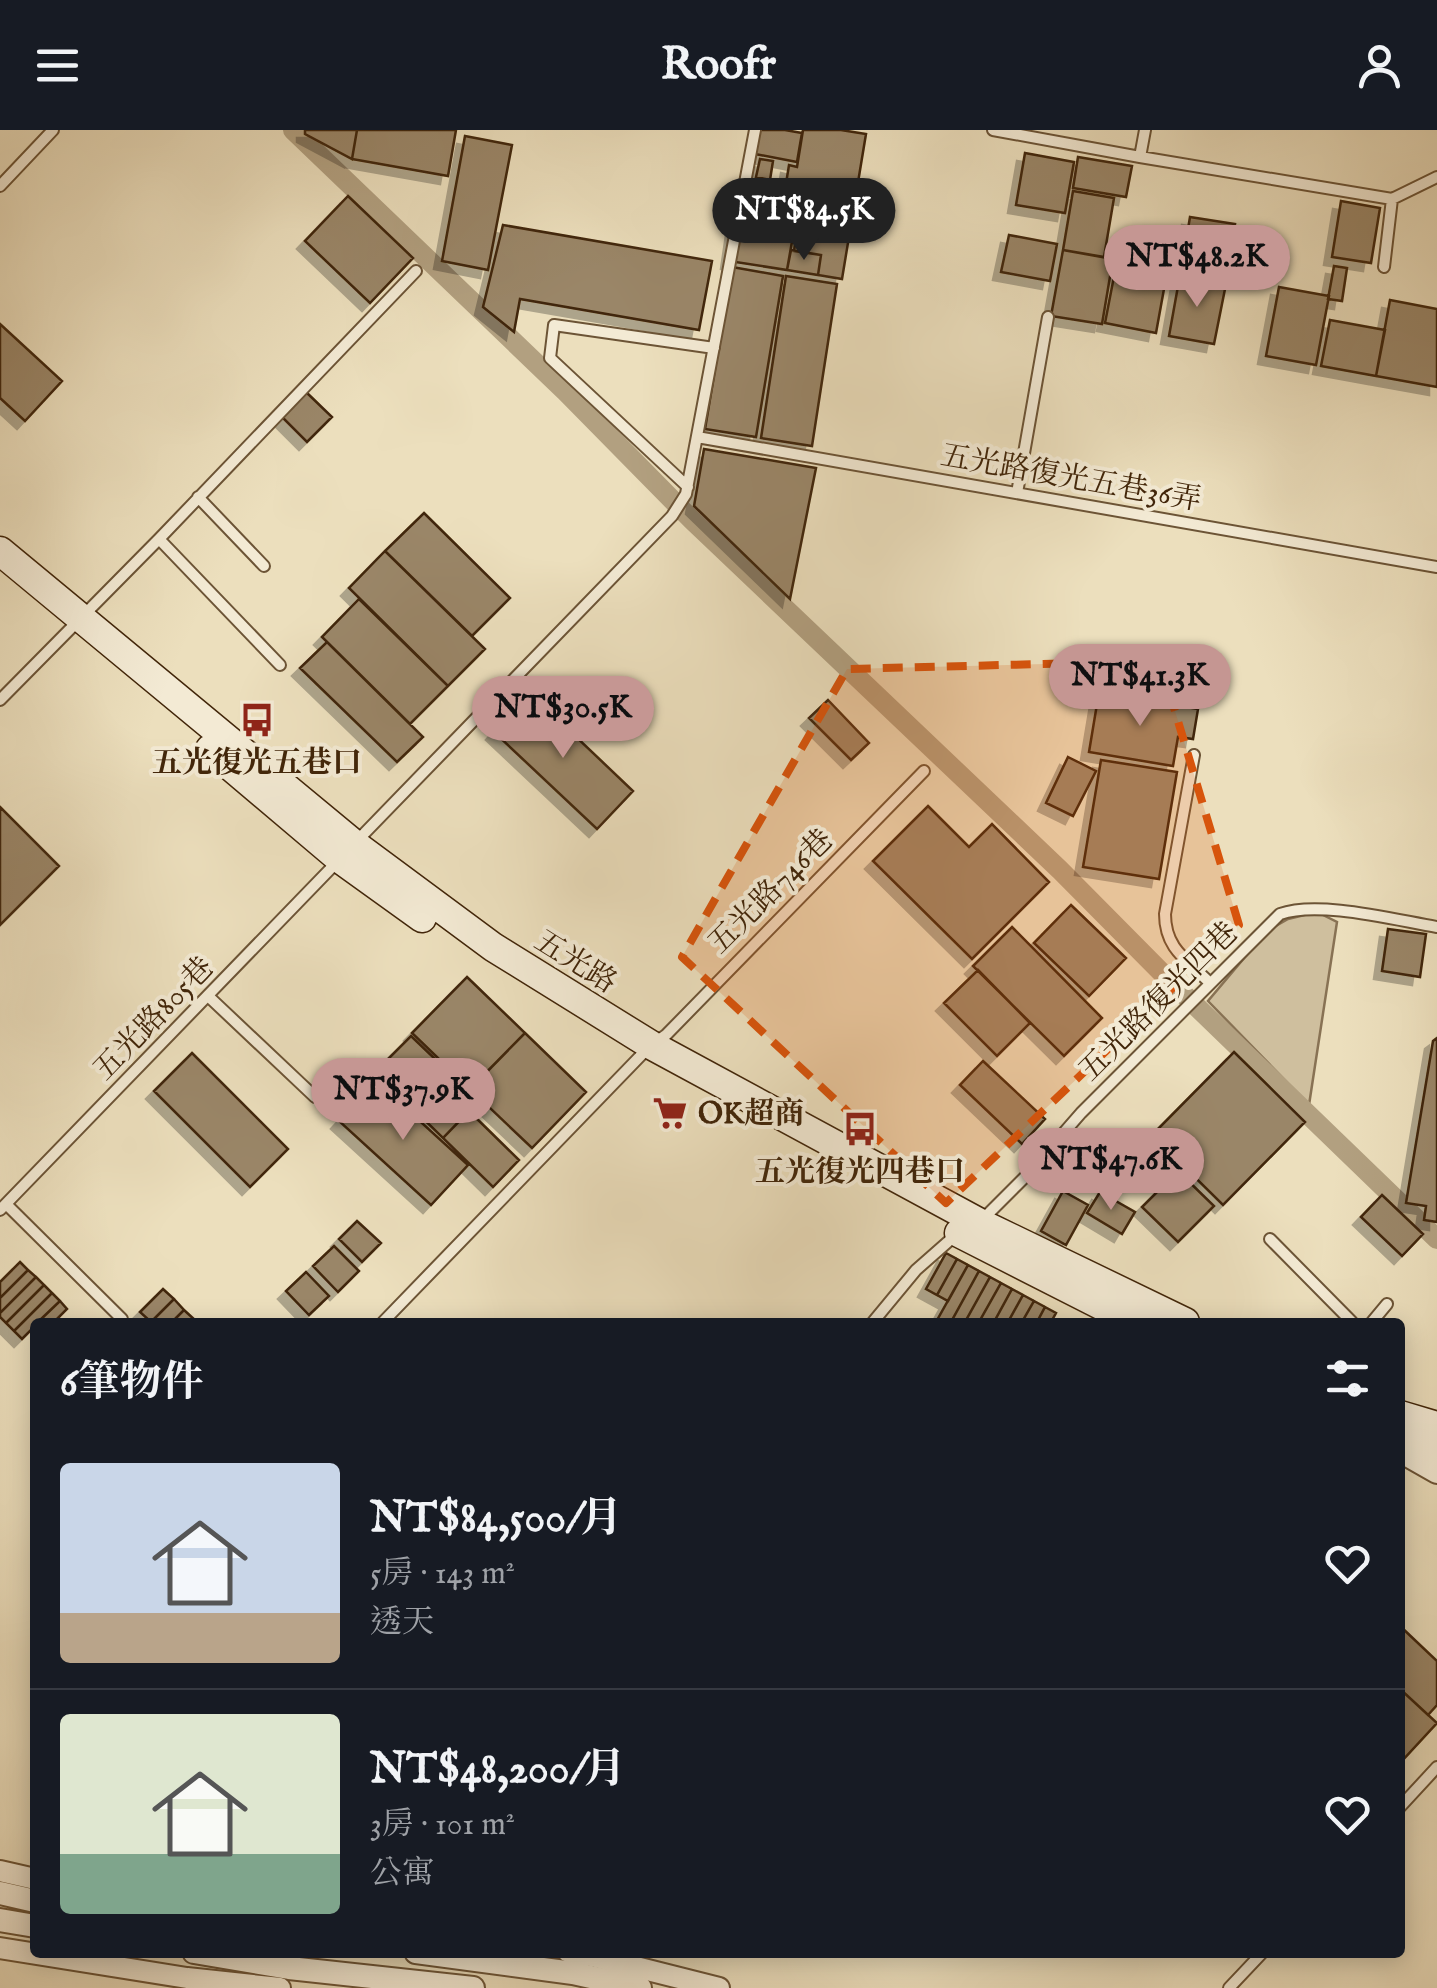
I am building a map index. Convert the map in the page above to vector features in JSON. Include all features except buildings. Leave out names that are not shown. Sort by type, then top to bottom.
[{"type":"main road","name":"五光路","points":[[0,551],[74,624],[483,961],[644,1053],[969,1228],[1175,1318]]},
{"type":"main road","name":"五光路","points":[[0,576],[74,624]]},
{"type":"main road","name":"五光路","points":[[969,1228],[1096,1314]]},
{"type":"main road","points":[[1405,1416],[1437,1426]]},
{"type":"main road","points":[[1405,1439],[1437,1448]]},
{"type":"street","points":[[1405,1455],[1437,1472]]},
{"type":"street","points":[[0,1871],[30,1878]]},
{"type":"street","points":[[0,1893],[30,1900]]},
{"type":"street","points":[[0,1920],[30,1925]]},
{"type":"street","points":[[0,1948],[30,1953]]},
{"type":"street","points":[[62,1958],[280,1988]]},
{"type":"street","points":[[230,1958],[473,1988]]},
{"type":"street","points":[[461,1958],[573,1973],[640,1988]]},
{"type":"street","points":[[600,1958],[719,1988]]},
{"type":"lane","points":[[0,186],[53,130]]},
{"type":"lane","points":[[687,490],[754,130]]},
{"type":"lane","points":[[993,130],[1392,199],[1437,178]]},
{"type":"lane","points":[[1140,157],[1144,130]]},
{"type":"lane","points":[[1384,266],[1392,199]]},
{"type":"lane","points":[[0,700],[416,271]]},
{"type":"lane","points":[[1017,493],[1048,317]]},
{"type":"lane","points":[[687,490],[550,358],[554,325],[714,348]]},
{"type":"lane","name":"五光路復光五巷36弄","points":[[697,437],[1437,567]]},
{"type":"lane","name":"五光路805巷","points":[[3,1207],[672,516],[687,490]]},
{"type":"lane","points":[[198,497],[264,566]]},
{"type":"lane","points":[[159,540],[280,665]]},
{"type":"lane","points":[[1194,755],[1164,914],[1170,944],[1210,983]]},
{"type":"lane","name":"五光路746巷","points":[[388,1318],[924,770]]},
{"type":"lane","name":"五光路復光四巷","points":[[876,1318],[916,1270],[1026,1176],[1082,1113],[1280,914],[1315,907],[1437,927]]},
{"type":"lane","points":[[208,996],[314,1098]]},
{"type":"lane","points":[[3,1207],[122,1318]]},
{"type":"lane","points":[[1270,1239],[1348,1318]]},
{"type":"lane","points":[[1375,1318],[1387,1304]]},
{"type":"lane","points":[[1405,1802],[1437,1767]]},
{"type":"lane","points":[[1229,1988],[1257,1958]]},
{"type":"highlighted area","points":[[1160,661],[1239,925],[946,1203],[682,957],[847,669]]},
{"type":"shaded area","points":[[1317,912],[1337,922],[1309,1105],[1208,1001],[1267,931],[1288,919]]},
{"type":"waterway","points":[[293,130],[1437,1239]]},
{"type":"place","name":"五光復光五巷口","points":[[257,720]]},
{"type":"place","name":"OK超商","points":[[670,1113]]},
{"type":"place","name":"五光復光四巷口","points":[[860,1129]]}]
